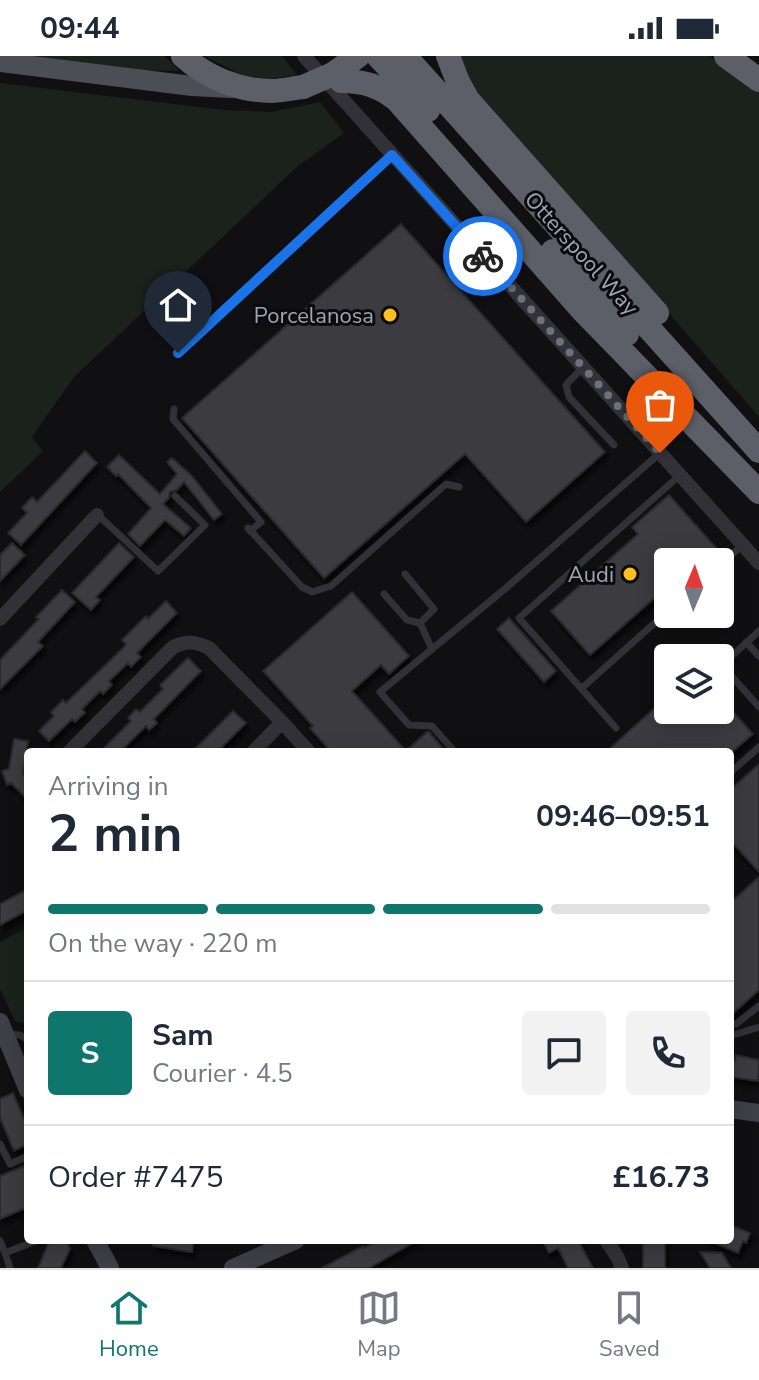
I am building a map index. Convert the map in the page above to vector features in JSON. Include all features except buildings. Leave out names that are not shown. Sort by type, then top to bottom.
[{"type":"highway","points":[[183,56],[212,77],[251,89],[270,91],[337,78],[364,57]]},
{"type":"highway","name":"Otterspool Way","points":[[405,56],[759,450]]},
{"type":"highway","points":[[448,56],[468,100],[689,351],[759,450]]},
{"type":"highway","points":[[726,56],[759,80]]},
{"type":"highway","name":"Otterspool Way","points":[[364,57],[405,84],[759,481]]},
{"type":"highway","points":[[337,78],[375,85],[397,100],[584,312],[759,492]]},
{"type":"main road","points":[[0,62],[192,86],[251,89]]},
{"type":"street","points":[[304,56],[759,563]]},
{"type":"street","points":[[0,619],[97,515]]},
{"type":"street","points":[[73,748],[173,647],[185,642],[197,642],[209,648],[305,748]]},
{"type":"street","points":[[257,748],[282,722]]},
{"type":"street","points":[[2,1028],[24,1080]]},
{"type":"street","points":[[734,1110],[759,1113]]},
{"type":"street","points":[[97,1244],[110,1268]]},
{"type":"street","points":[[233,1268],[287,1244]]},
{"type":"street","points":[[609,1244],[622,1268]]},
{"type":"lane","points":[[178,353],[392,155]]},
{"type":"lane","points":[[583,367],[566,385],[569,397],[614,445]]},
{"type":"lane","points":[[174,409],[173,419],[261,522],[249,530],[302,587],[312,592],[331,586],[446,484],[459,487]]},
{"type":"lane","points":[[451,748],[432,726],[409,725],[380,692],[506,588],[660,453]]},
{"type":"lane","points":[[616,728],[519,618],[680,475]]},
{"type":"lane","points":[[97,515],[158,571],[205,525],[175,496]]},
{"type":"lane","points":[[734,552],[743,545]]},
{"type":"lane","points":[[405,574],[434,609],[420,623]]},
{"type":"lane","points":[[384,594],[407,620],[420,623]]},
{"type":"lane","points":[[420,623],[432,649]]},
{"type":"lane","points":[[582,688],[654,624]]},
{"type":"lane","points":[[734,650],[759,631]]},
{"type":"lane","points":[[746,642],[759,656]]},
{"type":"lane","points":[[734,678],[759,707]]},
{"type":"lane","points":[[734,769],[759,747]]},
{"type":"lane","points":[[736,1024],[759,1006]]},
{"type":"lane","points":[[734,1035],[759,1027]]},
{"type":"lane","points":[[2,1028],[24,1038]]},
{"type":"lane","points":[[0,1144],[10,1164]]},
{"type":"lane","points":[[0,1169],[24,1158]]},
{"type":"lane","points":[[0,1241],[10,1268]]},
{"type":"lane","points":[[5,1253],[28,1244]]},
{"type":"shaded area","points":[[39,56],[164,56],[180,71],[133,70]]},
{"type":"shaded area","points":[[204,56],[282,56],[297,75],[269,79],[244,76]]},
{"type":"shaded area","points":[[457,56],[709,56],[759,93],[759,417],[466,79]]},
{"type":"shaded area","points":[[0,83],[224,110],[272,112],[320,102],[344,133],[298,166],[74,377],[32,437],[43,451],[0,492]]},
{"type":"shaded area","points":[[24,929],[24,1023],[15,1021],[0,989],[0,942]]},
{"type":"way so far","points":[[483,256],[660,453]]},
{"type":"place","name":"Porcelanosa","points":[[390,315]]},
{"type":"place","name":"Audi","points":[[630,574]]},
{"type":"route","points":[[178,353],[392,155],[483,256]]}]
